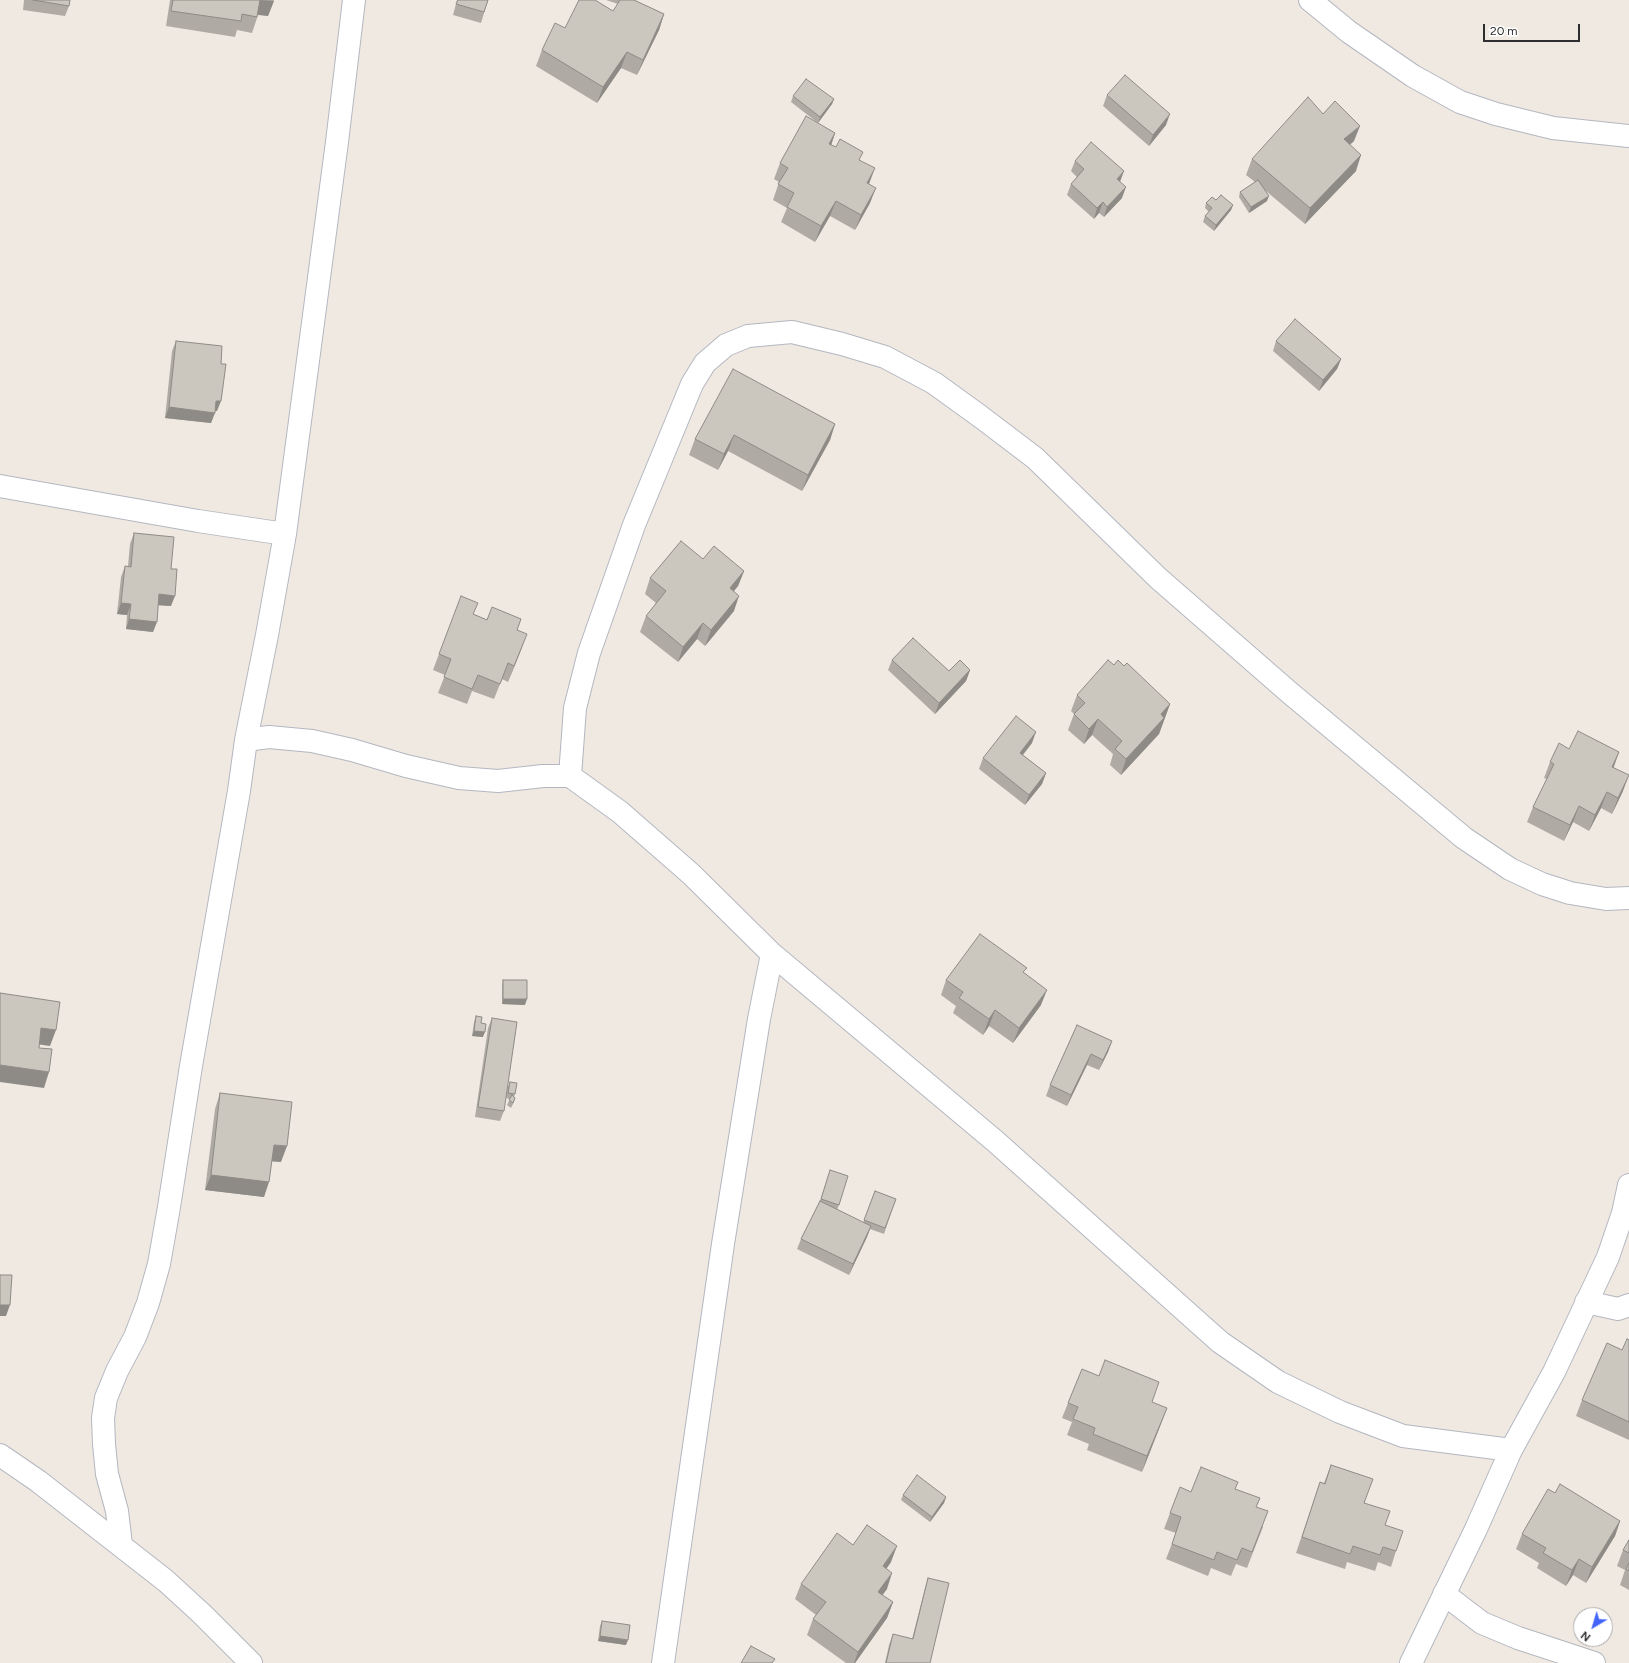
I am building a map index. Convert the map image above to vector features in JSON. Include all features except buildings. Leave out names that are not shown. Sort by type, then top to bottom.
[{"type":"street","points":[[121,1545],[118,1510],[107,1474],[103,1418],[106,1398],[117,1371],[135,1338],[148,1303],[159,1264],[195,1043],[239,791],[246,740],[267,635],[284,534],[337,142],[354,0]]},
{"type":"street","points":[[1310,0],[1349,32],[1413,76],[1460,102],[1496,114],[1553,128],[1629,136]]},
{"type":"street","points":[[570,776],[575,708],[589,653],[634,525],[692,384],[705,363],[726,344],[748,336],[792,332],[842,344],[885,357],[934,383],[981,416],[1035,458],[1158,578],[1290,693],[1464,838],[1510,869],[1542,884],[1570,893],[1606,899],[1629,898]]},
{"type":"street","points":[[0,486],[284,534]]},
{"type":"street","points":[[246,740],[269,737],[312,741],[352,750],[406,766],[459,778],[498,781],[543,776],[570,776],[620,812],[691,874],[772,954],[995,1141],[1220,1342],[1272,1378],[1340,1412],[1403,1436],[1511,1450]]},
{"type":"street","points":[[663,1663],[726,1229],[759,1019],[772,954]]},
{"type":"street","points":[[1411,1663],[1476,1529],[1511,1450],[1554,1372],[1608,1257],[1623,1213],[1629,1185]]},
{"type":"street","points":[[1586,1302],[1625,1309]]},
{"type":"street","points":[[0,1455],[38,1481],[166,1581],[202,1614],[251,1663]]},
{"type":"street","points":[[1444,1594],[1482,1623],[1518,1638],[1594,1663]]}]
